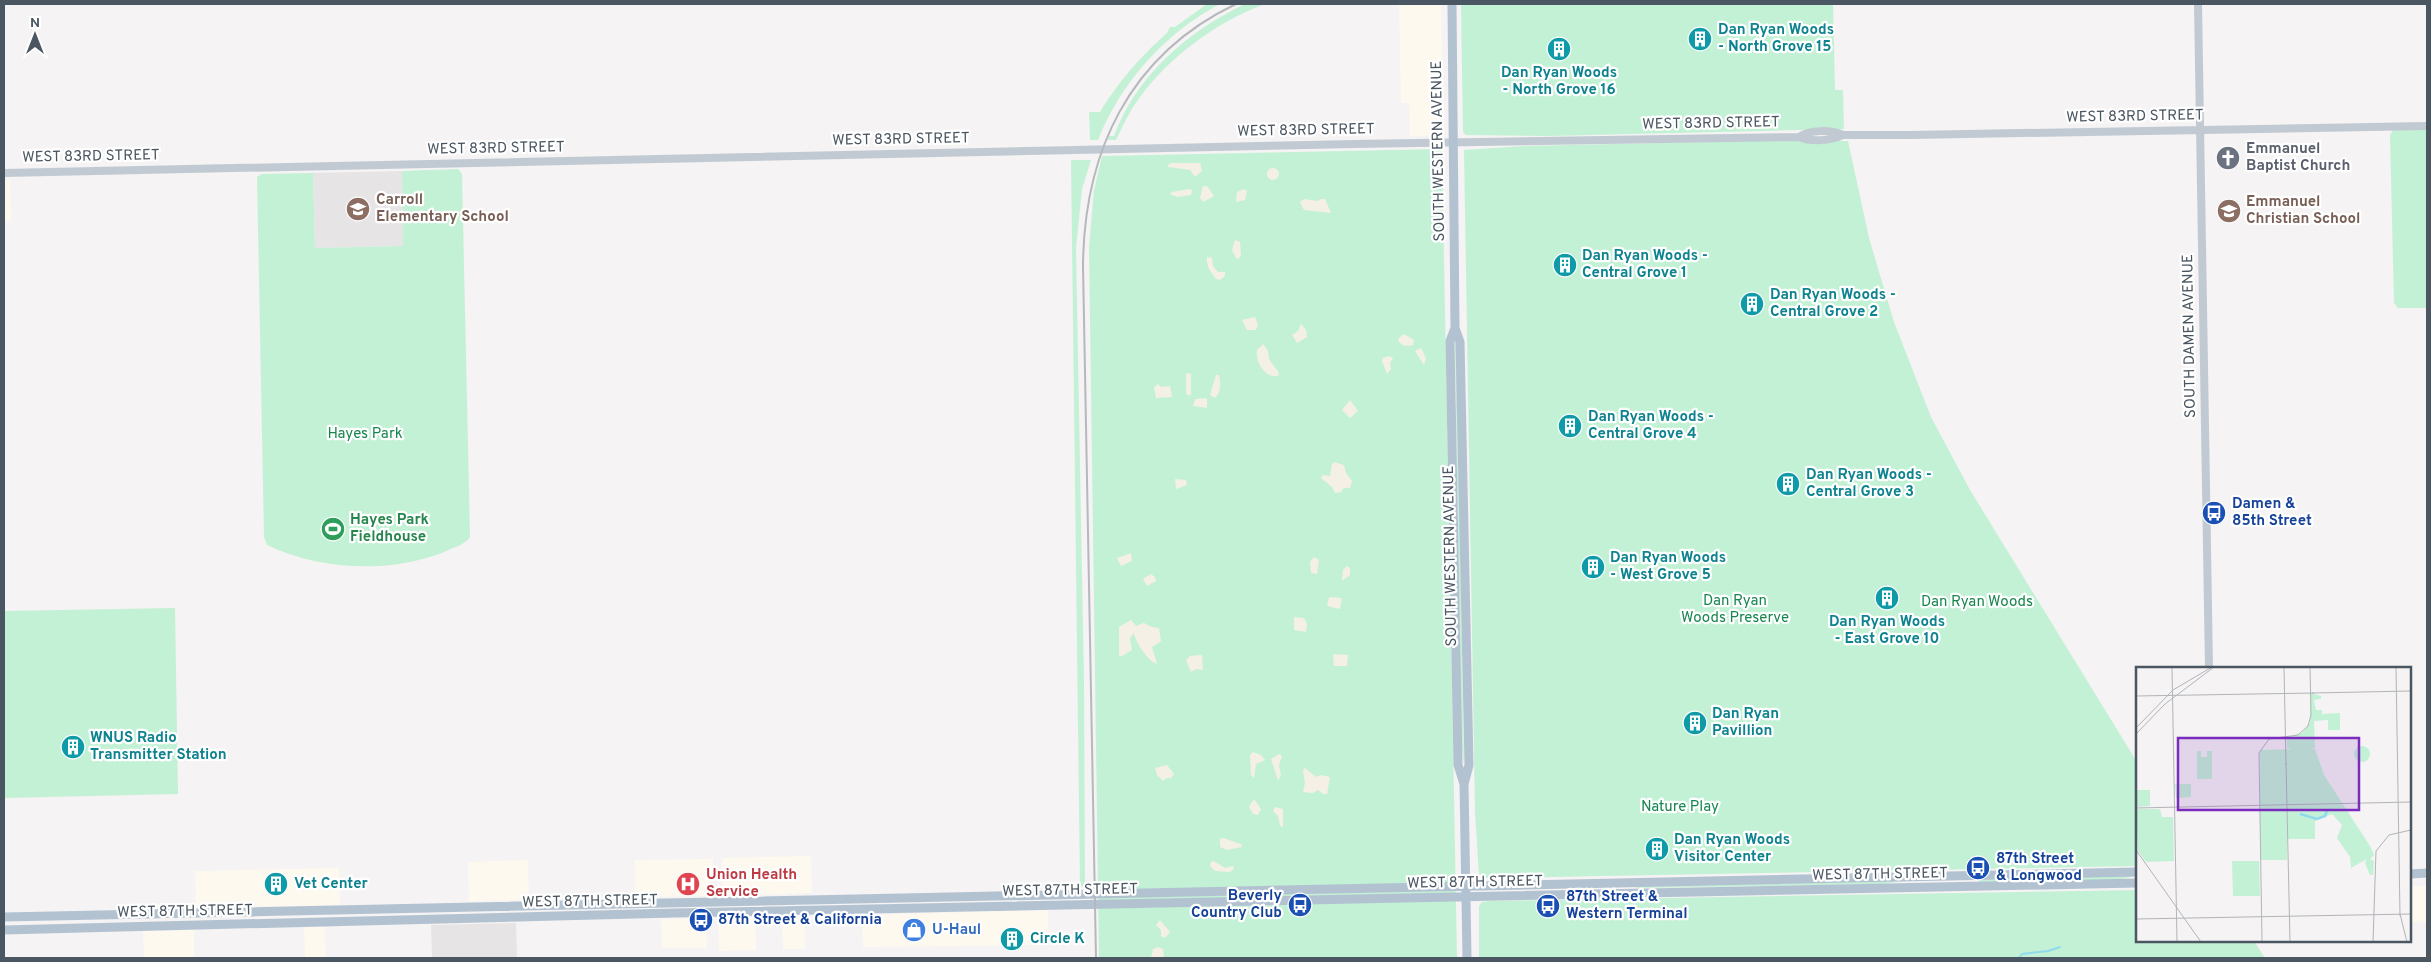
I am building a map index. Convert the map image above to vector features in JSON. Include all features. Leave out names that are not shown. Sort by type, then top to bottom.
[{"type":"main road","name":"SOUTH WESTERN AVENUE","points":[[1452,4],[1455,328],[1460,342],[1469,765],[1464,784],[1467,958]]},
{"type":"main road","name":"WEST 87TH STREET","points":[[5,916],[2136,872]]},
{"type":"main road","points":[[2411,874],[2427,873]]},
{"type":"main road","name":"WEST 87TH STREET","points":[[4,930],[2136,883]]},
{"type":"main road","points":[[981,896],[981,907]]},
{"type":"main road","points":[[139,914],[139,927]]},
{"type":"street","name":"SOUTH DAMEN AVENUE","points":[[2198,4],[2209,667]]},
{"type":"street","name":"WEST 83RD STREET","points":[[4,173],[1799,136],[1805,132],[1836,132],[1843,135],[2427,126]]},
{"type":"shaded area","points":[[1399,4],[1441,4],[1443,135],[1410,136],[1409,103],[1401,103]]},
{"type":"shaded area","name":"Carroll Elementary School","points":[[402,171],[404,246],[315,248],[313,173]]},
{"type":"shaded area","points":[[4,180],[10,180],[11,220],[4,221]]},
{"type":"shaded area","points":[[811,856],[812,893],[723,896],[722,858]]},
{"type":"shaded area","points":[[713,859],[713,896],[635,897],[635,860]]},
{"type":"shaded area","points":[[528,860],[529,900],[469,901],[468,862]]},
{"type":"shaded area","points":[[339,868],[340,905],[196,908],[195,871]]},
{"type":"shaded area","points":[[2411,886],[2427,886],[2427,922],[2411,923]]},
{"type":"shaded area","points":[[1048,910],[1049,945],[863,947],[862,915]]},
{"type":"shaded area","points":[[805,916],[805,949],[783,949],[782,917]]},
{"type":"shaded area","points":[[755,917],[756,950],[719,951],[718,918]]},
{"type":"shaded area","points":[[661,919],[706,919],[707,948],[662,948]]},
{"type":"shaded area","points":[[516,923],[517,958],[432,958],[431,925]]},
{"type":"shaded area","points":[[304,927],[325,927],[326,958],[305,958]]},
{"type":"shaded area","points":[[194,930],[194,958],[144,958],[143,931]]},
{"type":"green space","points":[[1207,4],[1220,4],[1181,29],[1163,44],[1132,79],[1119,98],[1098,140],[1090,140],[1089,112],[1100,112],[1130,70],[1167,33],[1170,27],[1175,27]]},
{"type":"green space","points":[[1245,4],[1265,4],[1229,20],[1179,56],[1163,70],[1138,100],[1116,140],[1108,140],[1109,136],[1114,136],[1136,94],[1166,58],[1204,28]]},
{"type":"green space","points":[[1461,4],[1833,4],[1835,90],[1843,90],[1844,129],[1549,136],[1466,135],[1463,132]]},
{"type":"green space","points":[[2427,129],[2427,308],[2398,308],[2394,303],[2390,135],[2393,130]]},
{"type":"green space","name":"Dan Ryan Woods Preserve","points":[[1848,141],[1869,238],[1894,322],[1931,417],[1970,490],[2136,760],[2136,866],[1501,878],[1484,878],[1479,875],[1475,812],[1464,150],[1525,146]]},
{"type":"green space","name":"Beverly Country Club","points":[[1442,149],[1457,958],[1099,958],[1089,247],[1094,190],[1102,156]]},
{"type":"green space","points":[[1071,160],[1091,160],[1082,189],[1076,248],[1084,683],[1085,887],[1080,887]]},
{"type":"green space","name":"Hayes Park","points":[[458,169],[462,174],[470,537],[458,546],[423,559],[401,564],[378,566],[332,564],[309,560],[267,545],[264,537],[257,177],[262,174],[313,173],[315,248],[403,246],[402,171]]},
{"type":"green space","points":[[1455,341],[1457,342],[1464,765],[1461,744]]},
{"type":"green space","points":[[175,608],[178,794],[4,798],[4,611]]},
{"type":"green space","points":[[2136,876],[2116,880],[1979,882],[1978,879]]},
{"type":"green space","points":[[1903,881],[1883,884],[1637,888],[1636,886]]},
{"type":"green space","points":[[2136,890],[2136,942],[2255,942],[2265,958],[1479,958],[1479,906],[1482,902]]},
{"type":"sand","points":[[1171,163],[1200,163],[1202,171],[1195,177],[1190,170],[1168,167]]},
{"type":"sand","points":[[1273,168],[1279,174],[1273,180],[1267,174]]},
{"type":"sand","points":[[1203,186],[1207,186],[1214,196],[1203,202],[1200,198]]},
{"type":"sand","points":[[1244,189],[1247,191],[1245,200],[1236,202],[1237,192]]},
{"type":"sand","points":[[1192,190],[1191,195],[1177,197],[1170,194],[1172,192]]},
{"type":"sand","points":[[1304,199],[1318,201],[1325,199],[1331,213],[1304,210],[1300,202]]},
{"type":"sand","points":[[1235,240],[1240,242],[1241,255],[1239,259],[1236,258],[1232,250]]},
{"type":"sand","points":[[1207,257],[1212,258],[1213,266],[1218,272],[1225,272],[1225,276],[1220,280],[1216,279],[1209,269]]},
{"type":"sand","points":[[1255,317],[1258,325],[1256,330],[1247,330],[1242,320]]},
{"type":"sand","points":[[1301,324],[1306,330],[1307,337],[1297,343],[1292,335],[1298,331]]},
{"type":"sand","points":[[1404,334],[1414,340],[1413,345],[1406,346],[1400,343],[1398,339]]},
{"type":"sand","points":[[1263,344],[1268,351],[1269,359],[1279,373],[1278,376],[1265,372],[1259,364],[1257,350]]},
{"type":"sand","points":[[1421,348],[1426,358],[1424,365],[1415,351]]},
{"type":"sand","points":[[1389,356],[1393,358],[1390,363],[1391,369],[1387,374],[1382,361],[1383,358]]},
{"type":"sand","points":[[1186,373],[1191,374],[1191,395],[1186,393]]},
{"type":"sand","points":[[1216,375],[1219,375],[1220,384],[1215,398],[1210,395]]},
{"type":"sand","points":[[1158,384],[1161,387],[1170,386],[1172,397],[1156,398],[1154,387]]},
{"type":"sand","points":[[1207,398],[1207,408],[1193,406],[1195,399]]},
{"type":"sand","points":[[1350,400],[1358,411],[1350,418],[1342,410]]},
{"type":"sand","points":[[1334,462],[1344,465],[1346,473],[1352,481],[1350,488],[1344,488],[1341,492],[1335,493],[1332,487],[1321,478],[1323,475],[1330,476]]},
{"type":"sand","points":[[1175,479],[1186,480],[1187,485],[1176,489]]},
{"type":"sand","points":[[1131,553],[1132,561],[1121,566],[1117,558]]},
{"type":"sand","points":[[1314,557],[1319,560],[1317,574],[1311,573],[1310,562]]},
{"type":"sand","points":[[1347,566],[1350,568],[1350,575],[1342,581],[1343,570]]},
{"type":"sand","points":[[1151,574],[1155,577],[1156,581],[1147,586],[1143,579]]},
{"type":"sand","points":[[1329,597],[1342,598],[1340,609],[1327,606]]},
{"type":"sand","points":[[1294,617],[1304,618],[1307,624],[1306,632],[1294,630]]},
{"type":"sand","points":[[1131,620],[1136,626],[1144,623],[1159,628],[1161,641],[1152,647],[1157,664],[1142,651],[1134,633],[1130,638],[1132,650],[1119,656],[1119,627]]},
{"type":"sand","points":[[1333,654],[1348,655],[1347,666],[1334,666]]},
{"type":"sand","points":[[1202,655],[1203,670],[1196,669],[1191,672],[1186,660],[1190,656]]},
{"type":"sand","points":[[1253,752],[1261,755],[1265,760],[1256,764],[1254,778],[1251,775],[1250,755]]},
{"type":"sand","points":[[1279,754],[1282,756],[1279,765],[1281,776],[1278,780],[1271,759]]},
{"type":"sand","points":[[1167,765],[1174,774],[1171,778],[1163,781],[1157,775],[1155,768]]},
{"type":"sand","points":[[1305,768],[1316,777],[1321,775],[1330,777],[1327,794],[1323,794],[1318,790],[1313,793],[1303,792],[1305,783],[1303,770]]},
{"type":"sand","points":[[1254,799],[1261,809],[1258,815],[1253,814],[1249,807]]},
{"type":"sand","points":[[1275,807],[1283,809],[1283,827],[1280,826],[1278,816],[1273,811]]},
{"type":"sand","points":[[1223,838],[1241,844],[1242,847],[1227,850],[1220,847],[1220,839]]},
{"type":"sand","points":[[1214,861],[1225,868],[1233,866],[1234,869],[1230,872],[1215,871],[1210,866],[1211,862]]},
{"type":"sand","points":[[1160,920],[1170,932],[1165,938],[1161,936],[1161,930],[1156,925]]},
{"type":"sand","points":[[1158,947],[1163,949],[1163,958],[1151,958],[1153,949]]},
{"type":"waterway","points":[[2019,958],[2022,954],[2048,951],[2060,947]]},
{"type":"railway","points":[[1096,958],[1083,266],[1085,224],[1092,184],[1104,146],[1120,111],[1141,79],[1167,50],[1199,25],[1236,4]]},
{"type":"place","name":"Dan Ryan Woods - North Grove 15","points":[[1700,39]]},
{"type":"place","name":"Dan Ryan Woods - North Grove 16","points":[[1559,49]]},
{"type":"place","name":"Emmanuel Baptist Church","points":[[2228,158]]},
{"type":"place","name":"Carroll Elementary School","points":[[358,209]]},
{"type":"place","name":"Emmanuel Christian School","points":[[2229,211]]},
{"type":"place","name":"Dan Ryan Woods - Central Grove 1","points":[[1565,265]]},
{"type":"place","name":"Dan Ryan Woods - Central Grove 2","points":[[1752,304]]},
{"type":"place","name":"Dan Ryan Woods - Central Grove 4","points":[[1570,426]]},
{"type":"place","name":"Dan Ryan Woods - Central Grove 3","points":[[1788,484]]},
{"type":"place","name":"Damen & 85th Street","points":[[2214,513]]},
{"type":"place","name":"Hayes Park Fieldhouse","points":[[333,529]]},
{"type":"place","name":"Dan Ryan Woods - West Grove 5","points":[[1593,567]]},
{"type":"place","name":"Dan Ryan Woods - East Grove 10","points":[[1887,598]]},
{"type":"place","name":"Dan Ryan Pavillion","points":[[1695,723]]},
{"type":"place","name":"WNUS Radio Transmitter Station","points":[[73,747]]},
{"type":"place","name":"Dan Ryan Woods Visitor Center","points":[[1657,849]]},
{"type":"place","name":"87th Street & Longwood","points":[[1978,868]]},
{"type":"place","name":"Vet Center","points":[[276,884]]},
{"type":"place","name":"Union Health Service","points":[[688,884]]},
{"type":"place","name":"Beverly Country Club","points":[[1300,905]]},
{"type":"place","name":"87th Street & Western Terminal","points":[[1548,906]]},
{"type":"place","name":"87th Street & California","points":[[701,920]]},
{"type":"place","name":"U-Haul","points":[[914,930]]},
{"type":"place","name":"Circle K","points":[[1012,939]]},
{"type":"park label","name":"Dan Ryan Woods","points":[[1977,602]]},
{"type":"park label","name":"Nature Play","points":[[1680,807]]}]
